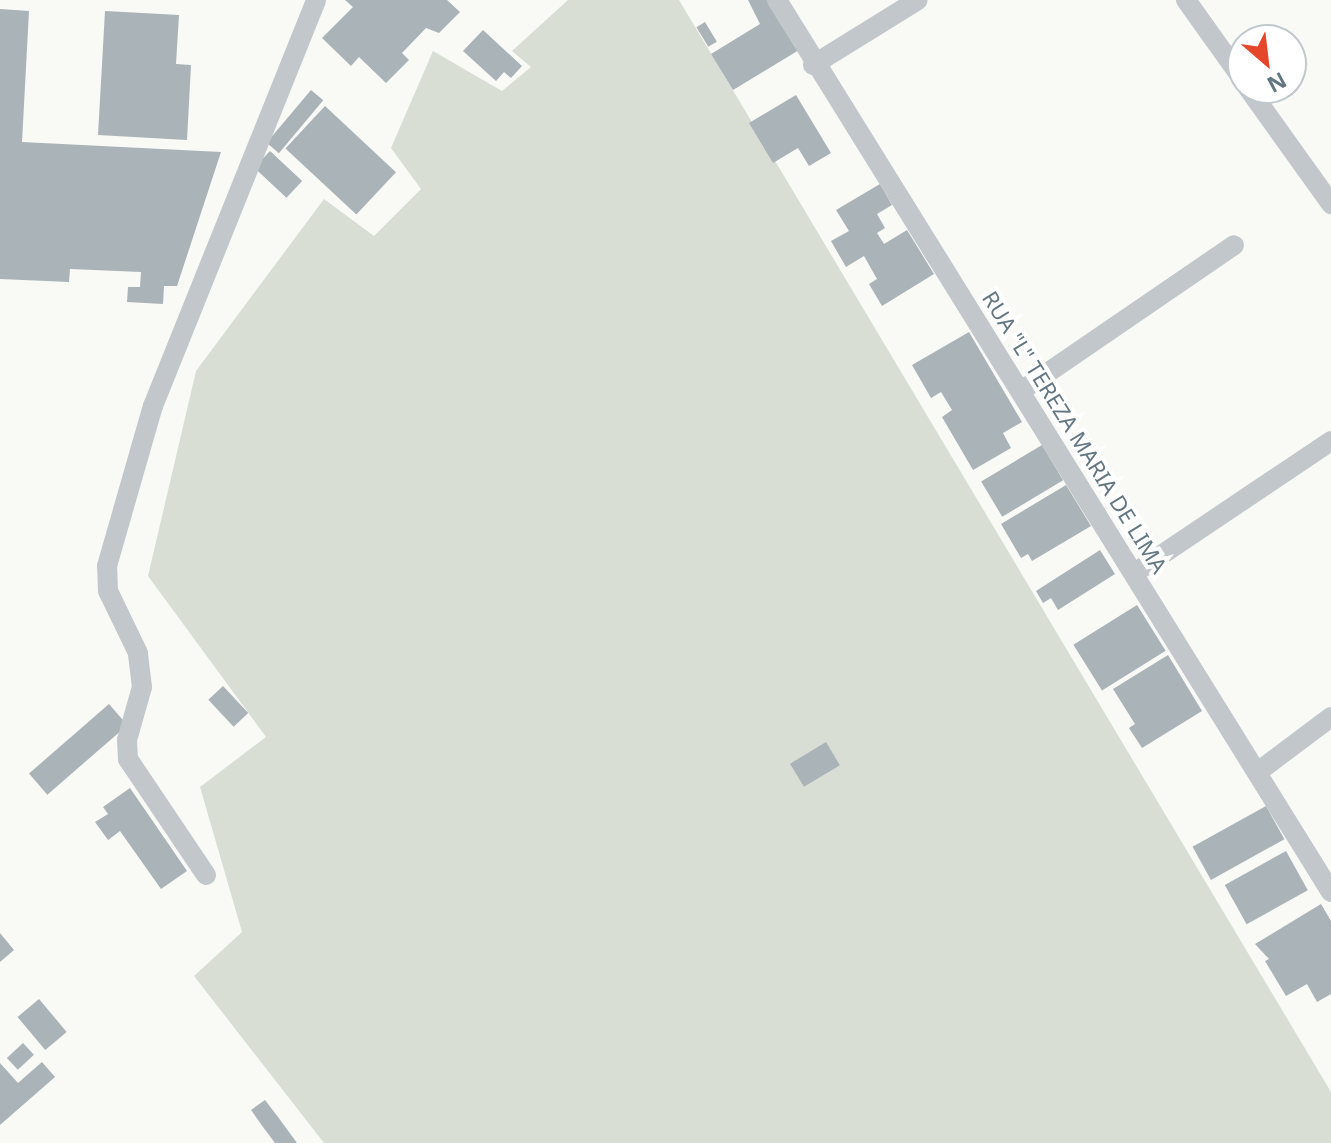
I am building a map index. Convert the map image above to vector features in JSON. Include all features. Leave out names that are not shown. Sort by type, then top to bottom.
[{"type":"street","points":[[206,875],[128,759],[127,740],[142,687],[138,653],[108,591],[107,566],[153,406],[316,0]]},
{"type":"street","name":"RUA \"L\" TEREZA MARIA DE LIMA","points":[[777,0],[813,65],[1136,572],[1331,892]]},
{"type":"street","points":[[813,65],[918,0]]},
{"type":"street","points":[[1186,0],[1227,58]]},
{"type":"street","points":[[1259,104],[1331,204]]},
{"type":"street","points":[[1021,391],[1234,245]]},
{"type":"street","points":[[1136,572],[1331,441]]},
{"type":"street","points":[[1259,771],[1331,717]]},
{"type":"shaded area","points":[[568,0],[679,0],[1331,1092],[1331,1143],[324,1143],[194,976],[242,932],[200,787],[266,737],[148,576],[196,371],[324,199],[374,236],[421,189],[391,148],[433,51],[502,91],[531,67],[512,51]]},
{"type":"building","points":[[345,0],[447,0],[460,12],[439,33],[426,28],[402,53],[409,60],[386,83],[359,57],[351,66],[322,38],[353,7]]},
{"type":"building","points":[[748,0],[768,0],[799,50],[733,90],[711,54],[760,24]]},
{"type":"building","points":[[0,9],[29,11],[22,142],[221,152],[177,286],[164,286],[163,304],[127,302],[128,287],[140,287],[141,272],[70,269],[69,282],[0,279]]},
{"type":"building","points":[[105,11],[179,15],[176,64],[191,65],[187,140],[98,135]]},
{"type":"building","points":[[705,22],[717,42],[708,47],[696,27]]},
{"type":"building","points":[[483,30],[522,66],[511,78],[504,72],[496,81],[463,51]]},
{"type":"building","points":[[311,90],[323,100],[279,153],[267,143]]},
{"type":"building","points":[[796,95],[831,153],[809,166],[798,148],[773,163],[749,123]]},
{"type":"building","points":[[325,106],[396,172],[356,215],[285,148]]},
{"type":"building","points":[[270,151],[302,181],[286,198],[254,168]]},
{"type":"building","points":[[880,184],[892,205],[877,214],[885,228],[877,233],[884,244],[907,230],[934,274],[882,306],[869,284],[877,279],[864,256],[846,267],[831,241],[849,231],[836,210]]},
{"type":"building","points":[[969,332],[1022,422],[1003,433],[1011,448],[973,470],[942,417],[952,410],[941,392],[931,398],[912,365]]},
{"type":"building","points":[[1042,445],[1063,480],[1002,517],[981,482]]},
{"type":"building","points":[[1066,485],[1091,526],[1032,561],[1028,554],[1021,558],[1001,524]]},
{"type":"building","points":[[1100,550],[1115,574],[1058,610],[1051,598],[1043,603],[1036,591]]},
{"type":"building","points":[[1137,605],[1166,651],[1102,691],[1073,645]]},
{"type":"building","points":[[1168,655],[1202,711],[1142,748],[1129,728],[1135,724],[1113,689]]},
{"type":"building","points":[[223,686],[248,713],[234,727],[208,700]]},
{"type":"building","points":[[109,704],[127,725],[47,795],[29,774]]},
{"type":"building","points":[[826,742],[840,765],[804,787],[790,764]]},
{"type":"building","points":[[130,788],[187,871],[161,889],[120,831],[108,840],[95,822],[108,814],[103,807]]},
{"type":"building","points":[[1266,806],[1284,839],[1211,880],[1193,847]]},
{"type":"building","points":[[1286,851],[1308,890],[1247,924],[1225,885]]},
{"type":"building","points":[[1321,904],[1331,921],[1331,994],[1317,1002],[1307,984],[1286,996],[1265,961],[1269,959],[1255,944]]},
{"type":"building","points":[[0,933],[14,950],[0,962]]},
{"type":"building","points":[[39,999],[67,1032],[45,1050],[18,1017]]},
{"type":"building","points":[[23,1043],[34,1055],[18,1070],[7,1058]]},
{"type":"building","points":[[42,1062],[55,1077],[0,1125],[0,1063],[18,1083]]},
{"type":"building","points":[[265,1100],[297,1143],[275,1143],[263,1127],[251,1110]]}]
